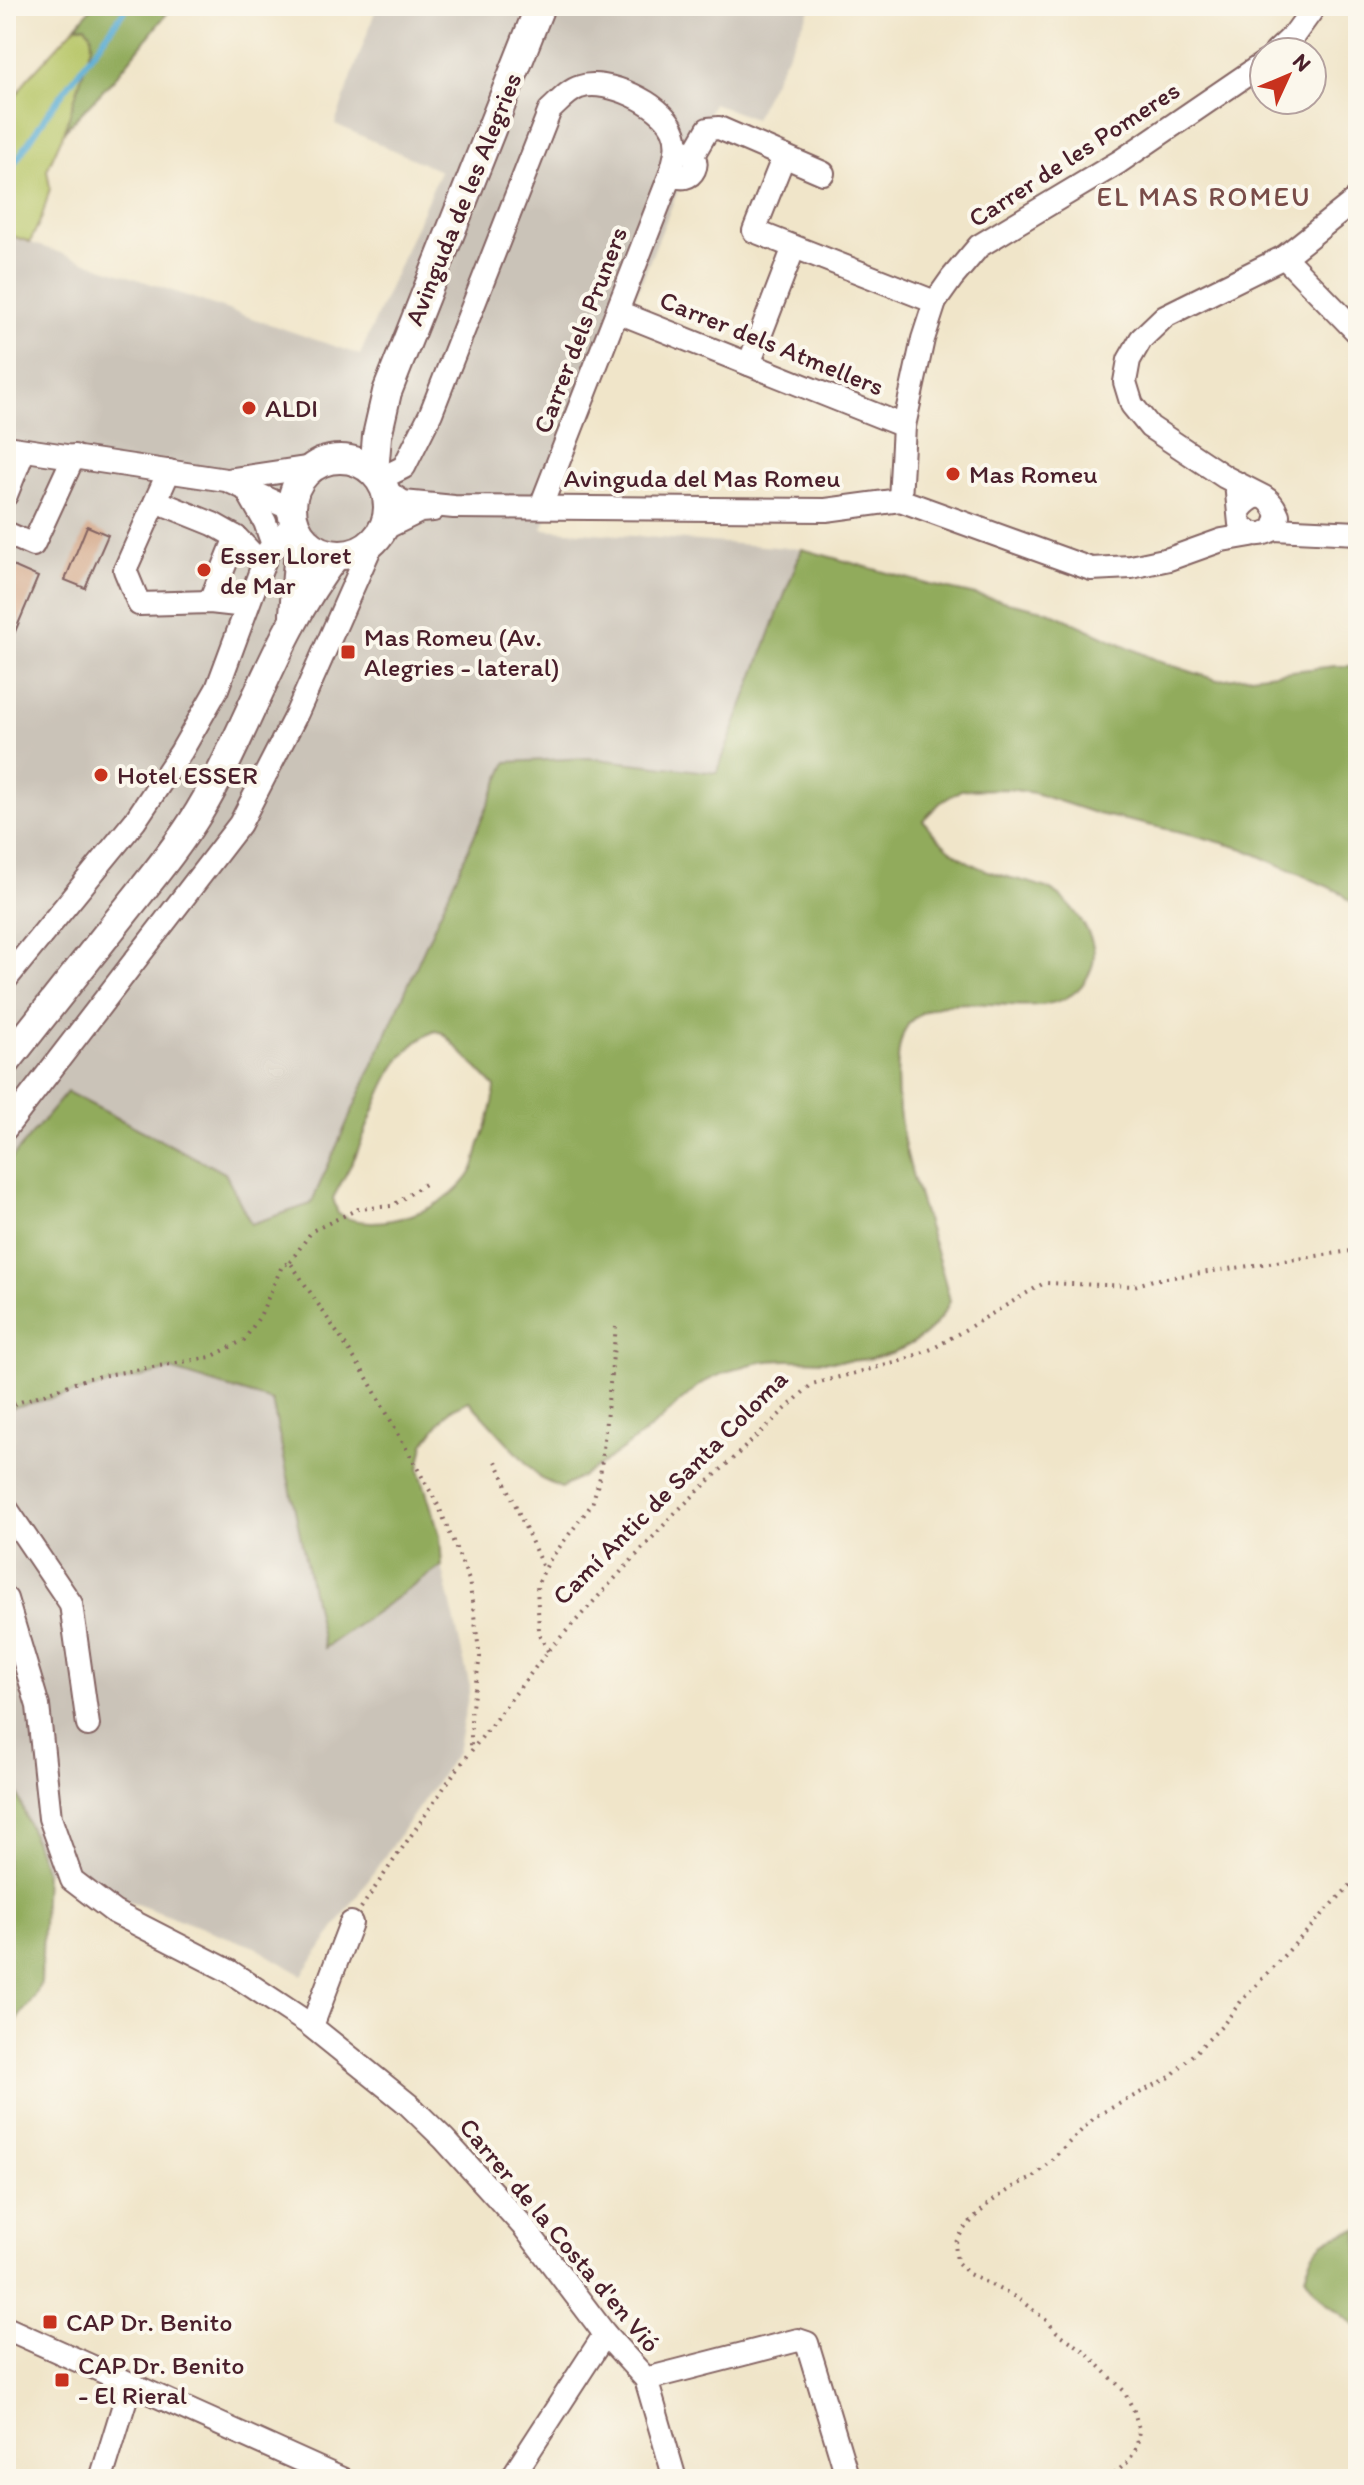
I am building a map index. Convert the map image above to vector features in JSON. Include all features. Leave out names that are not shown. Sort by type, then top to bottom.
[{"type":"main road","name":"Avinguda de les Alegries","points":[[387,392],[540,6]]},
{"type":"main road","points":[[293,622],[295,487],[361,433],[387,392]]},
{"type":"main road","points":[[296,522],[321,552],[336,555],[350,555],[377,537],[389,507],[380,481],[377,436],[387,392]]},
{"type":"main road","points":[[324,462],[359,462],[380,481]]},
{"type":"main road","points":[[6,1062],[153,876],[198,813],[234,747],[293,622],[316,581],[336,555]]},
{"type":"street","points":[[1293,36],[1315,6]]},
{"type":"street","name":"Carrer de les Pomeres","points":[[900,500],[904,426],[923,339],[935,302],[952,278],[979,246],[1119,162],[1248,74]]},
{"type":"street","name":"Avinguda de les Alegries","points":[[380,481],[404,467],[431,413],[550,110],[578,87],[601,84],[632,94],[672,126],[680,160]]},
{"type":"street","points":[[680,160],[703,134],[714,127],[823,173]]},
{"type":"street","points":[[784,156],[754,231],[935,302]]},
{"type":"street","name":"Carrer dels Pruners","points":[[541,506],[680,160]]},
{"type":"street","points":[[1276,522],[1273,503],[1236,483],[1150,427],[1132,405],[1125,382],[1129,360],[1141,339],[1165,316],[1284,257],[1358,198]]},
{"type":"street","points":[[749,364],[794,247]]},
{"type":"street","points":[[1284,257],[1358,333]]},
{"type":"street","name":"Carrer dels Atmellers","points":[[618,312],[904,426]]},
{"type":"street","points":[[6,495],[15,449],[236,484],[296,522],[268,555],[246,606],[217,689],[181,752],[135,821],[6,979]]},
{"type":"street","points":[[6,533],[33,545],[74,456]]},
{"type":"street","points":[[236,484],[324,462]]},
{"type":"street","points":[[169,471],[125,570],[139,604],[210,602],[246,606]]},
{"type":"street","name":"Avinguda del Mas Romeu","points":[[380,481],[403,502],[454,507]]},
{"type":"street","points":[[1236,483],[1244,523],[1261,536],[1276,522]]},
{"type":"street","points":[[236,484],[265,522],[268,555]]},
{"type":"street","points":[[1244,523],[1247,500],[1264,497]]},
{"type":"street","name":"Avinguda del Mas Romeu","points":[[377,537],[420,511],[454,507],[826,510],[900,500],[1091,569],[1131,567],[1169,559],[1222,540],[1244,523]]},
{"type":"street","points":[[156,501],[213,524],[268,555]]},
{"type":"street","points":[[1276,522],[1310,532],[1358,533]]},
{"type":"street","points":[[210,602],[236,537]]},
{"type":"street","points":[[6,1128],[240,824],[297,713],[377,537]]},
{"type":"street","points":[[6,1508],[71,1604],[88,1725]]},
{"type":"street","name":"Carrer de la Costa d'en Vió","points":[[6,1599],[38,1706],[50,1818],[72,1880],[114,1912],[229,1971],[312,2026],[409,2105],[444,2139],[524,2227],[605,2334],[646,2379],[675,2479]]},
{"type":"street","points":[[312,2026],[351,1923]]},
{"type":"street","points":[[6,2328],[342,2479]]},
{"type":"street","points":[[511,2479],[605,2334]]},
{"type":"street","points":[[646,2379],[798,2340],[807,2343],[848,2479]]},
{"type":"street","points":[[101,2479],[130,2385]]},
{"type":"path","points":[[6,1407],[89,1378],[211,1357],[244,1340],[260,1316],[282,1266],[290,1262],[312,1231],[358,1209],[392,1206],[426,1183]]},
{"type":"path","name":"Camí Antic de Santa Coloma","points":[[351,1923],[471,1750],[548,1651],[676,1512],[812,1384],[898,1362],[934,1348],[1044,1283],[1134,1286],[1153,1280],[1358,1250]]},
{"type":"path","points":[[290,1262],[366,1376],[439,1507],[469,1580],[480,1657],[471,1713],[471,1750]]},
{"type":"path","points":[[548,1651],[539,1633],[537,1585],[544,1570],[592,1504],[600,1477],[616,1327]]},
{"type":"path","points":[[496,1461],[544,1570]]},
{"type":"path","points":[[1108,2479],[1129,2461],[1137,2446],[1139,2429],[1124,2391],[1086,2352],[1057,2332],[1045,2319],[1017,2298],[969,2274],[957,2262],[955,2244],[963,2230],[988,2204],[1016,2185],[1033,2178],[1096,2116],[1170,2077],[1223,2025],[1242,2000],[1358,1877]]},
{"type":"shaded area","points":[[377,6],[812,6],[754,119],[713,103],[542,529],[802,549],[717,773],[588,758],[507,762],[311,1204],[251,1224],[67,1092],[6,1165],[6,253],[11,236],[360,355],[440,171],[335,124]]},
{"type":"shaded area","points":[[172,1370],[272,1401],[325,1648],[442,1566],[470,1687],[457,1752],[302,1975],[255,1947],[45,1871],[16,1789],[6,1649],[6,1409]]},
{"type":"green space","points":[[93,6],[173,6],[114,79],[65,130],[92,43],[91,33],[85,26],[76,26]]},
{"type":"green space","points":[[76,26],[85,26],[91,33],[92,43],[65,130],[47,170],[50,188],[42,217],[30,242],[12,236],[6,253],[6,112],[27,79]]},
{"type":"green space","points":[[802,549],[931,585],[1048,611],[1161,662],[1217,680],[1358,666],[1358,908],[1340,892],[1244,849],[1098,814],[1034,793],[1008,789],[961,790],[940,803],[923,820],[939,839],[977,866],[1044,887],[1061,897],[1085,927],[1094,954],[1092,967],[1078,989],[1059,1001],[1035,1005],[956,1003],[932,1008],[912,1020],[903,1033],[898,1059],[900,1122],[914,1182],[950,1301],[941,1316],[918,1339],[889,1354],[856,1360],[760,1362],[713,1378],[697,1387],[622,1450],[561,1488],[541,1479],[469,1401],[450,1410],[424,1444],[419,1469],[440,1536],[442,1566],[324,1648],[272,1401],[171,1370],[6,1409],[6,1165],[67,1092],[225,1173],[251,1224],[311,1204],[507,762],[588,758],[717,773]],"holes":[[[435,1031],[443,1033],[495,1087],[472,1171],[448,1197],[411,1215],[372,1222],[338,1214],[333,1198],[354,1159],[393,1070],[418,1041]]]},
{"type":"green space","points":[[6,1649],[16,1789],[45,1871],[41,1983],[34,1998],[6,2033]]},
{"type":"green space","points":[[1358,2229],[1358,2327],[1323,2299],[1305,2276],[1312,2256],[1322,2244]]},
{"type":"building","points":[[87,526],[108,535],[85,588],[65,580]]},
{"type":"building","points":[[6,563],[38,577],[6,653]]},
{"type":"waterway","points":[[6,176],[50,110],[128,6]]},
{"type":"place","name":"ALDI","points":[[249,408]]},
{"type":"place","name":"Mas Romeu","points":[[953,474]]},
{"type":"place","name":"Esser Lloret de Mar","points":[[204,570]]},
{"type":"place","name":"Mas Romeu (Av. Alegries - lateral)","points":[[348,652]]},
{"type":"place","name":"Hotel ESSER","points":[[101,775]]},
{"type":"place","name":"CAP Dr. Benito","points":[[50,2322]]},
{"type":"place","name":"CAP Dr. Benito - El Rieral","points":[[62,2380]]},
{"type":"district","name":"EL MAS ROMEU","points":[[1204,196]]}]
